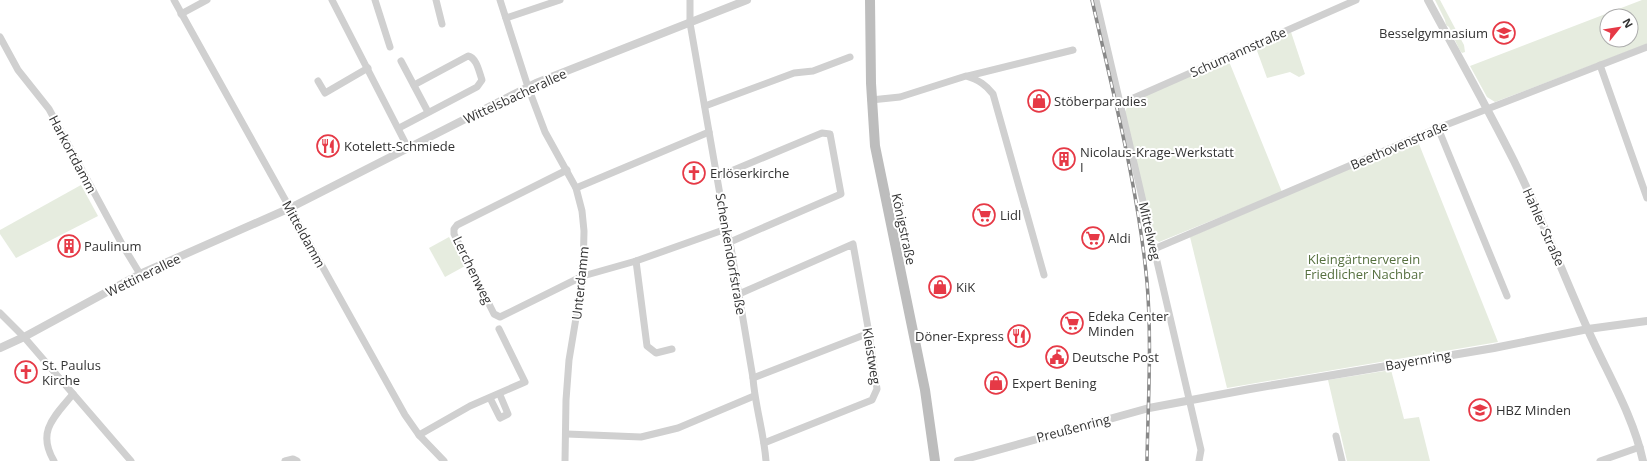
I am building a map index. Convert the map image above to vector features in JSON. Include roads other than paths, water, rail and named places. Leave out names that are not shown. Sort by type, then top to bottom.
[{"type":"main road","name":"Königstraße","points":[[870,0],[871,100],[875,146],[925,390],[935,461]]},
{"type":"street","name":"Mitteldamm","points":[[174,0],[405,415],[419,435],[444,461]]},
{"type":"street","points":[[182,14],[207,0]]},
{"type":"street","points":[[332,0],[408,148]]},
{"type":"street","points":[[375,0],[390,47]]},
{"type":"street","points":[[436,0],[442,24]]},
{"type":"street","name":"Unterdamm","points":[[500,0],[528,87],[545,132],[576,188],[582,211],[584,231],[583,276],[570,360],[566,400],[567,434],[565,461]]},
{"type":"street","points":[[506,18],[560,0]]},
{"type":"street","name":"Schenkendorfstraße","points":[[690,0],[690,23],[726,229],[730,242],[753,378],[754,396],[764,443],[766,461]]},
{"type":"street","name":"Wittelsbacherallee","points":[[290,208],[528,87],[747,0]]},
{"type":"street","name":"Mittelweg","points":[[1096,0],[1190,400],[1201,450],[1199,461]]},
{"type":"street","name":"Schumannstraße","points":[[1120,104],[1356,0]]},
{"type":"street","name":"Hahler Straße","points":[[1428,0],[1514,161],[1629,418],[1643,461]]},
{"type":"street","name":"Harkortdamm","points":[[0,37],[18,70],[49,109],[123,246],[140,274]]},
{"type":"street","name":"Beethovenstraße","points":[[1154,249],[1438,128],[1647,47]]},
{"type":"street","points":[[871,100],[900,97],[966,76],[1073,50]]},
{"type":"street","points":[[399,128],[480,84],[482,80],[475,60],[468,56],[414,85]]},
{"type":"street","points":[[705,106],[794,72],[813,71],[850,57]]},
{"type":"street","points":[[402,61],[428,112]]},
{"type":"street","points":[[1600,65],[1647,198]]},
{"type":"street","points":[[318,81],[326,93],[368,68]]},
{"type":"street","points":[[966,76],[986,85],[993,94],[1044,275]]},
{"type":"street","points":[[1438,128],[1507,296]]},
{"type":"street","points":[[576,188],[709,132]]},
{"type":"street","points":[[717,177],[822,133],[830,134],[841,194],[730,242]]},
{"type":"street","name":"Lerchenweg","points":[[567,170],[457,225],[454,229],[454,234],[494,314],[500,317],[583,276]]},
{"type":"street","name":"Wettinerallee","points":[[0,348],[24,337],[140,274],[290,208]]},
{"type":"street","points":[[583,276],[636,261],[726,229]]},
{"type":"street","name":"Kleistweg","points":[[738,294],[852,244],[869,333],[877,391],[872,400],[764,443]]},
{"type":"street","points":[[636,261],[647,346],[656,353],[672,349]]},
{"type":"street","points":[[0,313],[24,337],[129,460]]},
{"type":"street","name":"Bayernring","points":[[1190,400],[1502,346],[1588,329],[1647,321]]},
{"type":"street","points":[[419,435],[470,406],[526,382],[499,329]]},
{"type":"street","points":[[753,378],[869,333]]},
{"type":"street","points":[[54,461],[49,453],[46,440],[47,428],[51,420],[73,394]]},
{"type":"street","points":[[490,398],[500,418],[508,414],[500,394]]},
{"type":"street","points":[[567,434],[641,437],[678,428],[754,396]]},
{"type":"street","name":"Preußenring","points":[[958,461],[1148,408],[1190,400]]},
{"type":"street","points":[[1336,436],[1342,461]]},
{"type":"street","points":[[1600,461],[1640,448]]},
{"type":"street","points":[[285,461],[293,459],[297,461]]},
{"type":"railway","points":[[1092,0],[1124,140],[1138,211],[1143,246],[1147,282],[1149,327],[1147,461]]},
{"type":"place","name":"Besselgymnasium","points":[[1504,33]]},
{"type":"place","name":"Stöberparadies","points":[[1039,101]]},
{"type":"place","name":"Kotelett-Schmiede","points":[[328,146]]},
{"type":"place","name":"Nicolaus-Krage-Werkstatt I","points":[[1064,159]]},
{"type":"place","name":"Erlöserkirche","points":[[694,173]]},
{"type":"place","name":"Lidl","points":[[984,215]]},
{"type":"place","name":"Aldi","points":[[1093,238]]},
{"type":"place","name":"Paulinum","points":[[69,246]]},
{"type":"place","name":"KiK","points":[[940,287]]},
{"type":"place","name":"Edeka Center Minden","points":[[1072,323]]},
{"type":"place","name":"Döner-Express","points":[[1019,336]]},
{"type":"place","name":"Deutsche Post","points":[[1057,357]]},
{"type":"place","name":"St. Paulus Kirche","points":[[26,372]]},
{"type":"place","name":"Expert Bening","points":[[996,383]]},
{"type":"place","name":"HBZ Minden","points":[[1480,410]]},
{"type":"park label","name":"Kleingärtnerverein Friedlicher Nachbar","points":[[1364,266]]}]
